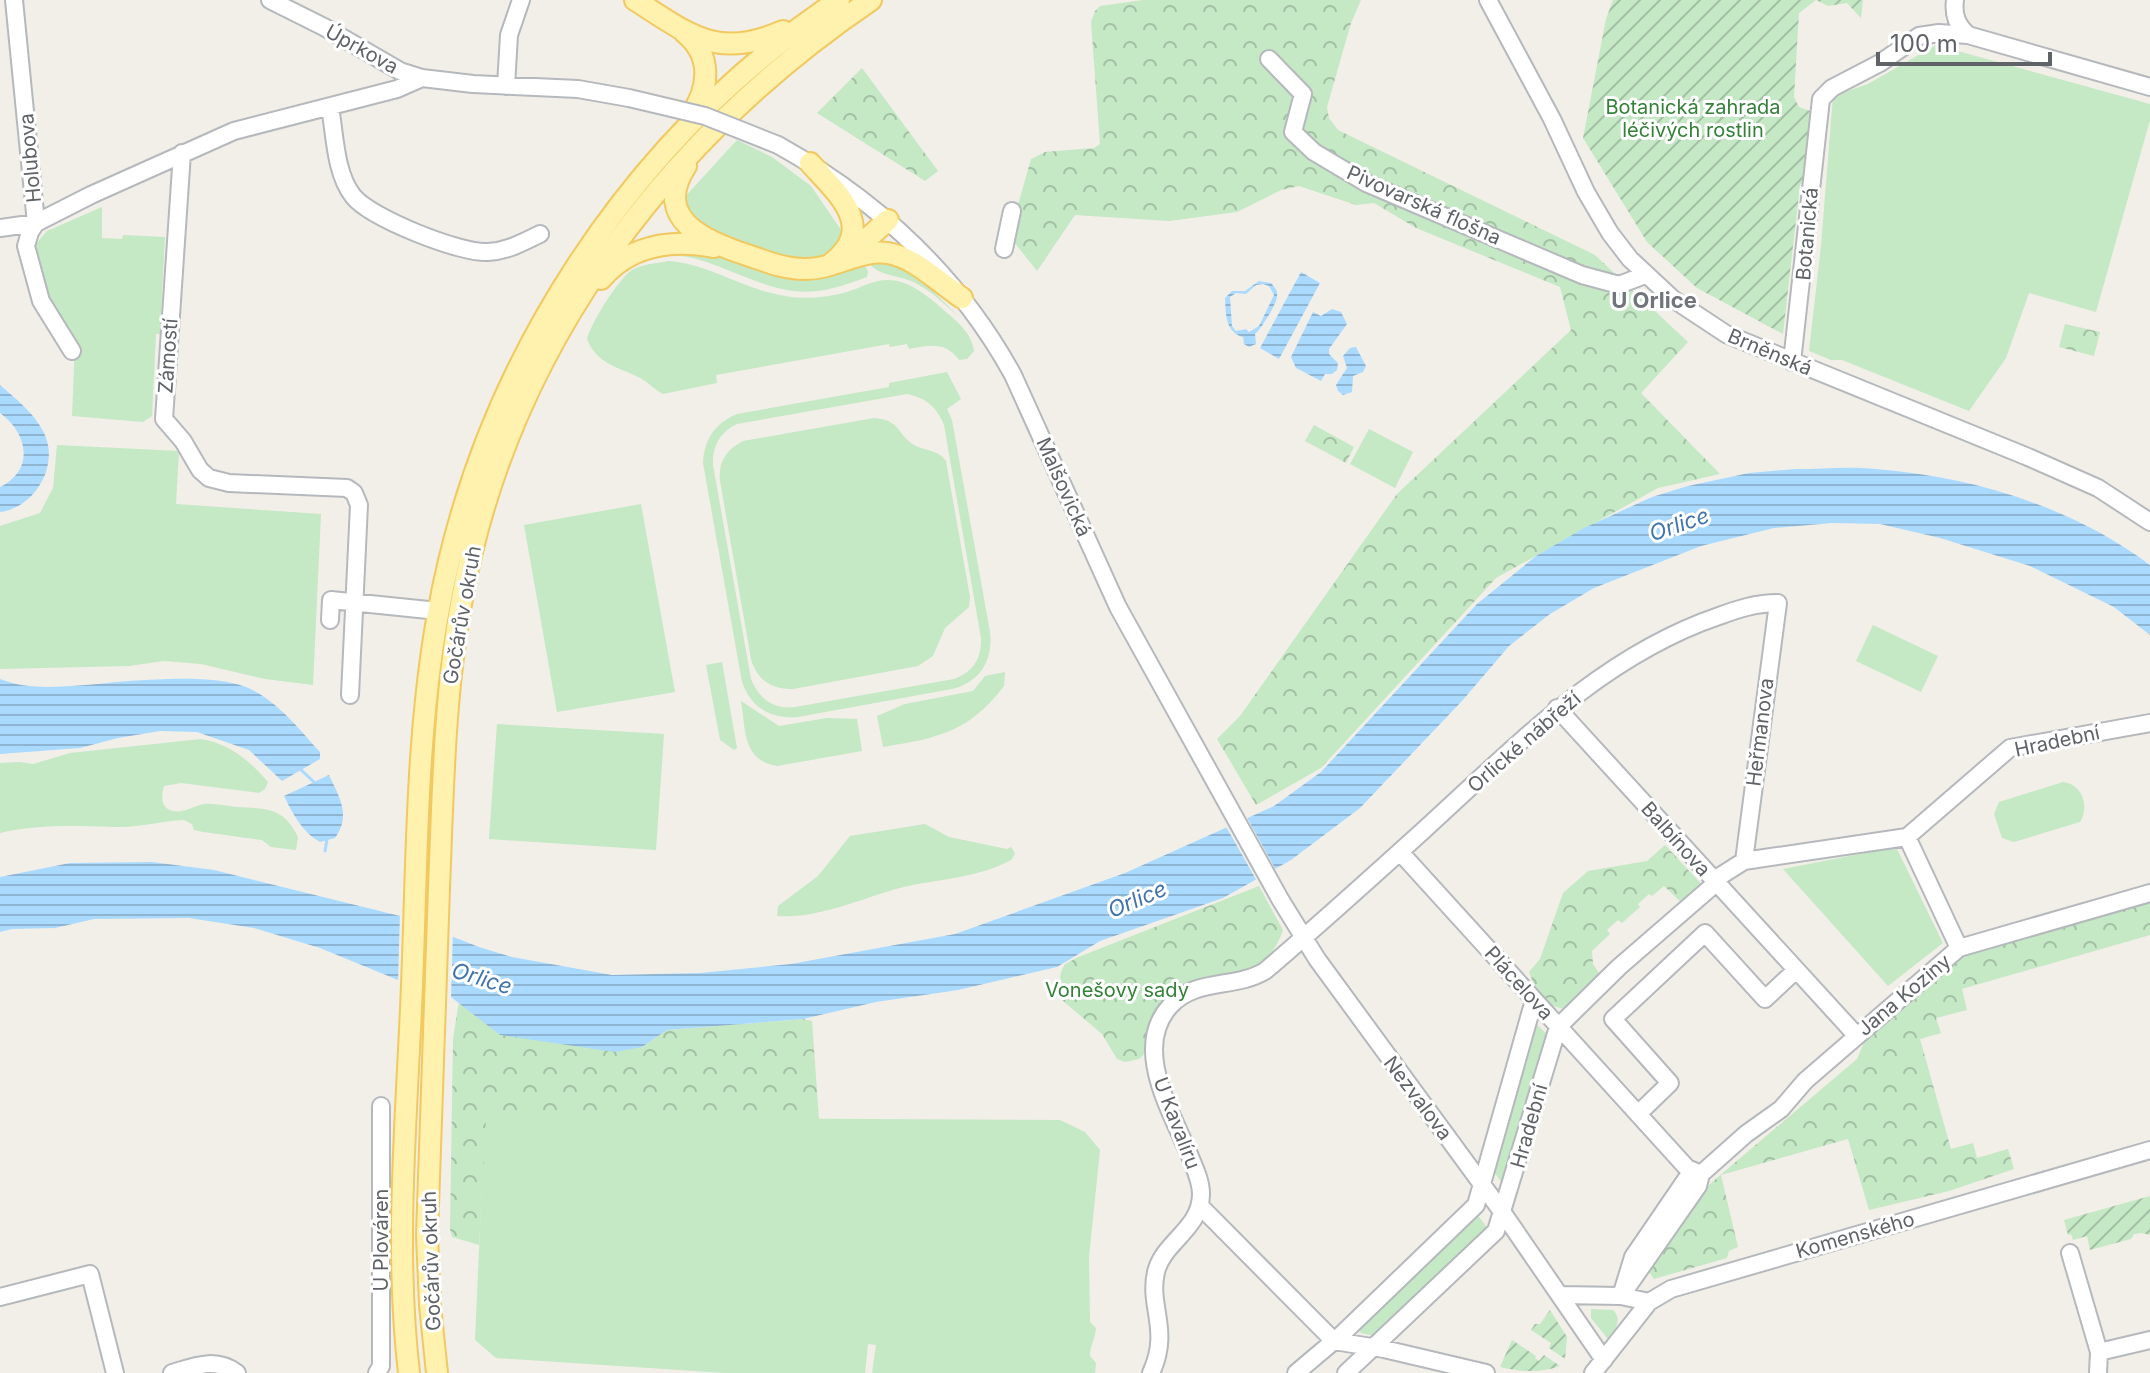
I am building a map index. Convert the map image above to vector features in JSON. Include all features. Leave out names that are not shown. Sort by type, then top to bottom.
[{"type":"main road","points":[[635,0],[679,28],[705,40],[739,45],[766,39],[809,20]]},
{"type":"main road","name":"Gočárův okruh","points":[[409,1373],[404,1329],[402,1234],[424,713],[438,611],[464,503],[482,451],[527,351],[586,251],[675,140],[734,81],[809,20],[839,0]]},
{"type":"main road","name":"Gočárův okruh","points":[[437,1373],[427,1235],[447,708],[457,628],[471,556],[502,454],[521,408],[569,315],[618,239],[676,167],[706,135],[799,51],[871,0]]},
{"type":"main road","points":[[675,140],[700,100],[706,73],[700,50],[679,28]]},
{"type":"main road","points":[[706,135],[677,181],[676,204],[681,217],[693,230],[743,254]]},
{"type":"main road","points":[[810,163],[844,204],[853,226],[848,247],[835,261],[821,268]]},
{"type":"main road","points":[[821,268],[857,249],[888,220]]},
{"type":"main road","points":[[569,315],[609,269],[626,256],[658,245],[690,243],[793,269],[821,268],[868,254],[895,255],[962,298]]},
{"type":"street","name":"Holubova","points":[[14,0],[36,223],[26,246],[41,301],[72,351]]},
{"type":"street","name":"Úprkova","points":[[270,0],[299,6],[388,65],[422,78],[578,89],[629,98],[724,122],[778,145]]},
{"type":"street","points":[[506,86],[509,35],[521,0]]},
{"type":"street","name":"Brněnská","points":[[1488,0],[1610,233],[1645,275],[1699,319],[1792,362],[2056,470],[2111,495],[2150,522]]},
{"type":"street","points":[[1955,0],[1957,22],[1968,35],[2150,87]]},
{"type":"street","name":"Botanická","points":[[1792,362],[1819,105],[1832,88],[1880,63],[1919,36],[1939,33],[1968,35]]},
{"type":"street","name":"Pivovarská flošna","points":[[1269,59],[1303,94],[1293,132],[1314,152],[1366,183],[1582,275],[1619,285],[1645,275]]},
{"type":"street","points":[[0,228],[36,223],[234,131],[397,89],[422,78]]},
{"type":"street","points":[[330,107],[347,187],[360,203],[380,216],[474,253],[512,248],[540,234]]},
{"type":"street","name":"Malšovická","points":[[778,145],[848,188],[916,245],[962,298],[992,339],[1013,375],[1118,607],[1222,795]]},
{"type":"street","name":"Zámostí","points":[[182,153],[164,419],[209,478],[229,483],[347,488],[353,491],[359,505],[350,695]]},
{"type":"street","points":[[1004,249],[1012,211]]},
{"type":"street","points":[[330,620],[331,600],[438,611]]},
{"type":"street","name":"Orlické nábřeží","points":[[1304,938],[1557,708],[1664,639],[1740,609],[1760,603],[1778,603]]},
{"type":"street","name":"Heřmanova","points":[[1744,861],[1778,603]]},
{"type":"street","name":"Balbínova","points":[[1557,708],[1856,1035]]},
{"type":"street","name":"Hradební","points":[[1346,1373],[1496,1231],[1558,1027],[1619,967],[1715,882],[1744,861],[1907,837],[2010,748],[2150,723]]},
{"type":"street","name":"Nezvalova","points":[[1222,795],[1304,938],[1561,1295],[1598,1366]]},
{"type":"street","points":[[1907,837],[1959,948]]},
{"type":"street","name":"Plácelova","points":[[1400,852],[1687,1168],[1701,1174]]},
{"type":"street","name":"Jana Koziny","points":[[1621,1296],[1698,1186],[1701,1174],[1746,1134],[1781,1109],[1805,1081],[1959,948],[2150,893]]},
{"type":"street","points":[[1638,1114],[1670,1083],[1613,1019],[1705,933],[1765,999],[1796,970]]},
{"type":"street","name":"U Kavalíru","points":[[1200,1206],[1200,1182],[1164,1096],[1154,1059],[1153,1049],[1162,1018],[1182,995],[1200,987],[1256,976],[1304,938]]},
{"type":"street","name":"Hradební","points":[[1296,1373],[1476,1205],[1534,1000]]},
{"type":"street","name":"U Plováren","points":[[377,1373],[381,1366],[381,1106]]},
{"type":"street","name":"Komenského","points":[[1598,1366],[1649,1302],[1671,1289],[2150,1150]]},
{"type":"street","points":[[1151,1373],[1160,1345],[1156,1273],[1160,1262],[1195,1218],[1200,1206],[1333,1340],[1486,1373]]},
{"type":"street","points":[[2070,1253],[2099,1352],[2098,1373]]},
{"type":"street","points":[[0,1297],[90,1274],[115,1373]]},
{"type":"street","points":[[1561,1295],[1621,1296],[1649,1302]]},
{"type":"street","points":[[2099,1352],[2150,1340]]},
{"type":"street","points":[[172,1373],[205,1363],[223,1365],[237,1373]]},
{"type":"green space","points":[[1143,0],[1361,0],[1351,23],[1327,107],[1329,118],[1338,130],[1595,255],[1688,342],[1641,393],[1720,474],[1658,488],[1496,578],[1321,768],[1256,805],[1217,739],[1240,716],[1397,494],[1571,330],[1560,287],[1416,228],[1374,203],[1356,205],[1299,186],[1281,190],[1237,212],[1169,221],[1075,215],[1037,271],[1014,242],[1016,212],[1031,159],[1045,152],[1094,148],[1100,144],[1091,22],[1100,6]]},
{"type":"green space","name":"Botanická zahrada léčivých rostlin","points":[[1613,0],[1816,0],[1799,13],[1794,97],[1799,107],[1813,112],[1806,179],[1800,185],[1783,334],[1697,288],[1647,242],[1583,138],[1606,19]]},
{"type":"green space","points":[[1816,0],[1863,0],[1861,18],[1847,3],[1828,6]]},
{"type":"green space","points":[[1936,45],[2150,104],[2150,120],[2096,312],[2029,293],[2006,358],[1969,411],[1842,360],[1831,360],[1809,351],[1833,96],[1868,84]]},
{"type":"green space","points":[[862,68],[938,171],[925,181],[817,113]]},
{"type":"green space","points":[[737,140],[772,157],[811,186],[848,240],[822,260],[784,259],[697,226],[682,200]]},
{"type":"green space","points":[[102,207],[102,238],[122,239],[123,235],[165,237],[152,416],[143,422],[72,416],[75,344],[48,302],[34,246],[47,231]]},
{"type":"green space","points":[[708,251],[798,280],[829,276],[863,263],[868,271],[867,277],[847,284],[800,292],[771,286],[688,257],[672,255],[635,263],[646,254]]},
{"type":"green space","points":[[872,259],[909,267],[959,317],[919,285],[872,266],[867,261]]},
{"type":"green space","points":[[669,261],[698,267],[766,292],[797,297],[831,296],[882,280],[904,283],[955,320],[967,334],[974,351],[967,359],[959,360],[943,347],[909,349],[907,344],[890,347],[889,344],[716,375],[717,383],[663,394],[642,379],[603,360],[587,339],[606,302],[626,275],[641,266]]},
{"type":"green space","points":[[2065,324],[2100,332],[2094,356],[2059,347]]},
{"type":"green space","points":[[947,372],[961,399],[947,409],[952,420],[990,632],[987,661],[977,676],[952,689],[798,717],[771,714],[751,699],[742,682],[703,463],[706,447],[717,427],[737,414],[889,387],[889,383]],"holes":[[[907,394],[934,408],[944,425],[981,638],[978,658],[971,668],[954,679],[795,707],[774,705],[758,692],[751,679],[713,465],[716,446],[722,435],[737,424]]]},
{"type":"green space","points":[[874,418],[888,421],[911,443],[938,454],[946,461],[970,597],[969,607],[945,628],[933,656],[918,666],[793,689],[778,688],[761,678],[751,659],[720,481],[722,462],[732,448],[743,441]]},
{"type":"green space","points":[[1314,425],[1354,447],[1346,463],[1305,441]]},
{"type":"green space","points":[[1369,429],[1413,452],[1395,488],[1350,464]]},
{"type":"green space","points":[[57,445],[179,451],[176,504],[321,514],[313,685],[265,679],[201,664],[164,661],[129,666],[0,669],[0,526],[40,513],[53,488]]},
{"type":"green space","points":[[641,504],[675,692],[557,712],[524,525]]},
{"type":"green space","points":[[1873,625],[1938,656],[1921,692],[1856,661]]},
{"type":"green space","points":[[722,662],[737,748],[734,750],[720,740],[706,665]]},
{"type":"green space","points":[[1005,672],[1004,686],[978,714],[965,723],[936,736],[883,747],[877,716],[905,704],[973,691],[985,676]]},
{"type":"green space","points":[[741,701],[779,726],[827,718],[857,719],[862,751],[777,766],[766,763],[757,757],[748,742]]},
{"type":"green space","points":[[497,724],[664,734],[656,850],[489,839]]},
{"type":"green space","points":[[201,739],[230,749],[246,760],[268,782],[265,789],[259,793],[181,783],[164,786],[162,798],[165,807],[177,811],[212,804],[272,811],[292,827],[298,837],[296,850],[271,847],[262,840],[194,830],[192,824],[184,820],[123,827],[43,827],[0,833],[0,763],[33,764],[70,753]]},
{"type":"green space","points":[[2063,782],[2075,787],[2082,797],[2084,809],[2080,822],[2014,842],[2002,838],[1994,814],[1999,802]]},
{"type":"green space","points":[[925,824],[949,837],[1007,849],[1011,847],[1015,853],[1009,861],[983,872],[904,887],[826,911],[777,916],[778,906],[818,876],[850,836]]},
{"type":"green space","points":[[1665,845],[1705,888],[1685,906],[1664,886],[1652,896],[1649,894],[1622,923],[1618,920],[1607,930],[1610,934],[1592,951],[1593,964],[1601,976],[1564,1009],[1549,1005],[1534,985],[1529,972],[1540,959],[1563,893],[1588,871],[1647,861]]},
{"type":"green space","points":[[1896,847],[1943,943],[1888,986],[1783,869]]},
{"type":"green space","name":"Vonešovy sady","points":[[1259,886],[1283,930],[1272,951],[1259,964],[1243,971],[1189,982],[1172,991],[1155,1011],[1144,1054],[1139,1059],[1125,1062],[1117,1059],[1102,1034],[1062,1000],[1061,973],[1064,966],[1076,958]]},
{"type":"green space","points":[[2150,901],[2150,935],[1962,989],[1967,1010],[1936,1018],[1941,1033],[1920,1039],[1951,1149],[1973,1143],[1977,1158],[2008,1149],[2014,1169],[1949,1191],[1869,1210],[1848,1139],[1721,1175],[1738,1247],[1729,1251],[1727,1258],[1654,1279],[1649,1272],[1709,1185],[1857,1059],[1866,1038],[1962,956]]},
{"type":"green space","points":[[459,1001],[500,1035],[642,1047],[667,1030],[803,1019],[812,1021],[819,1119],[486,1118],[479,1245],[452,1237],[453,1039]]},
{"type":"green space","points":[[1536,1024],[1548,1035],[1505,1187],[1491,1168]]},
{"type":"green space","points":[[485,1117],[1060,1120],[1085,1132],[1100,1150],[1089,1257],[1090,1322],[1096,1328],[1090,1356],[1096,1363],[1095,1373],[872,1373],[876,1345],[868,1344],[865,1373],[725,1373],[496,1358],[475,1340]]},
{"type":"green space","points":[[2150,1196],[2150,1235],[2134,1234],[2131,1239],[2090,1250],[2087,1236],[2073,1240],[2071,1234],[2068,1235],[2064,1220]]},
{"type":"green space","points":[[1476,1213],[1489,1230],[1374,1336],[1361,1333],[1359,1328]]},
{"type":"green space","points":[[1591,1309],[1613,1310],[1616,1314],[1617,1324],[1608,1339],[1591,1318]]},
{"type":"green space","points":[[1550,1310],[1567,1337],[1565,1359],[1549,1348],[1551,1343],[1531,1330]]},
{"type":"green space","points":[[1512,1340],[1539,1361],[1544,1355],[1560,1366],[1531,1371],[1500,1367]]},
{"type":"water","points":[[1301,272],[1320,283],[1279,359],[1260,348]]},
{"type":"water","points":[[1259,281],[1271,283],[1277,294],[1272,310],[1255,334],[1256,344],[1249,347],[1244,344],[1243,337],[1230,327],[1225,298],[1232,291],[1245,291]],"holes":[[[1256,285],[1269,286],[1274,295],[1259,326],[1249,332],[1246,329],[1236,331],[1232,326],[1230,297],[1236,293],[1246,294]]]},
{"type":"water","points":[[1332,309],[1341,312],[1347,324],[1329,349],[1329,354],[1338,363],[1337,370],[1325,374],[1321,381],[1296,368],[1291,357],[1313,312],[1321,316]]},
{"type":"water","points":[[1356,347],[1366,366],[1363,372],[1353,376],[1352,392],[1343,395],[1336,385],[1347,368],[1343,356],[1350,348]]},
{"type":"water","points":[[0,385],[39,424],[48,444],[49,457],[47,470],[34,493],[13,509],[0,512],[0,487],[19,471],[24,451],[17,431],[0,413]]},
{"type":"water","name":"Orlice","points":[[1866,468],[1949,479],[2020,498],[2088,526],[2150,565],[2150,635],[2114,607],[2030,566],[1940,538],[1880,524],[1832,523],[1774,528],[1701,546],[1594,588],[1550,614],[1509,646],[1462,701],[1360,808],[1291,860],[1223,898],[1100,941],[1057,967],[958,990],[876,1002],[803,1019],[667,1030],[642,1047],[615,1052],[500,1035],[451,997],[398,980],[320,948],[254,928],[189,918],[94,919],[55,928],[0,932],[0,877],[70,863],[152,862],[214,870],[400,916],[512,957],[612,975],[700,973],[791,964],[955,934],[1125,873],[1274,806],[1321,772],[1477,604],[1536,556],[1584,528],[1652,497],[1688,486],[1749,473]]},
{"type":"water","points":[[0,679],[42,687],[167,679],[230,682],[257,692],[277,707],[320,752],[320,759],[282,781],[249,750],[197,732],[160,731],[80,748],[0,754]]},
{"type":"water","points":[[329,775],[342,807],[342,822],[335,838],[320,842],[303,828],[284,796]]},
{"type":"pier","points":[[1245,814],[1277,872],[1258,883],[1224,823]]},
{"type":"pier","points":[[400,912],[453,931],[451,1001],[398,984]]},
{"type":"waterway","points":[[299,768],[314,782]]},
{"type":"waterway","points":[[325,851],[327,839]]},
{"type":"district","name":"U Orlice","points":[[1654,300]]}]
